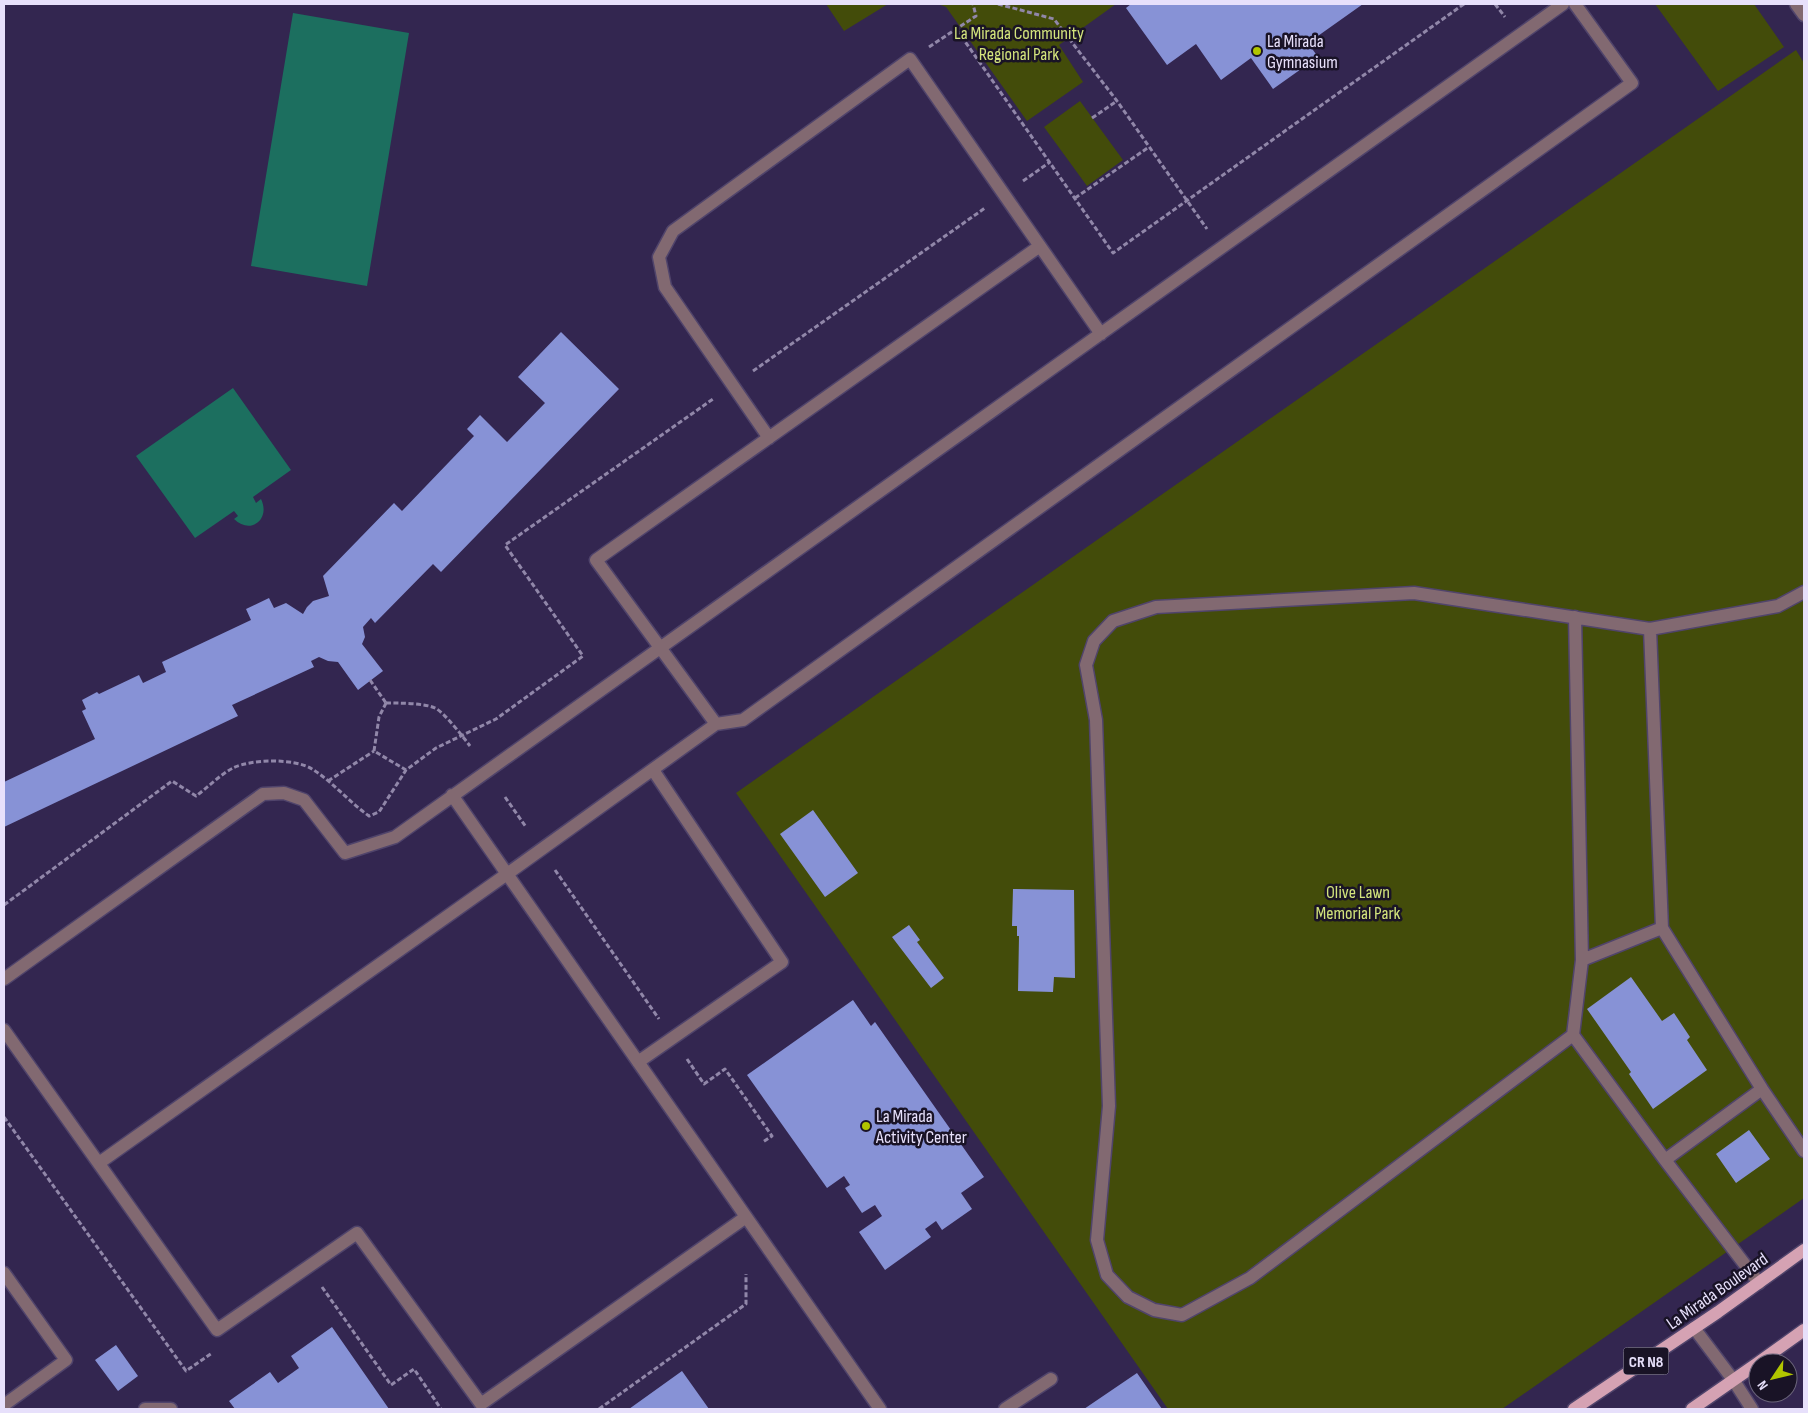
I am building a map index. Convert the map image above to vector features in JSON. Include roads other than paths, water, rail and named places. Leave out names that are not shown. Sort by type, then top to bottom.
[{"type":"main road","name":"La Mirada Boulevard","points":[[1574,1409],[1694,1328],[1804,1250]]},
{"type":"main road","points":[[1772,1353],[1804,1330]]},
{"type":"main road","points":[[1692,1409],[1748,1370]]},
{"type":"street","points":[[4,979],[263,794],[284,793],[304,800],[345,853],[395,837],[1563,4]]},
{"type":"street","points":[[99,1163],[716,724],[743,720],[1632,83],[1575,4]]},
{"type":"street","points":[[1796,4],[1804,15]]},
{"type":"street","points":[[769,438],[665,287],[659,257],[672,231],[910,59],[1101,334]]},
{"type":"street","points":[[716,724],[596,560],[1040,246]]},
{"type":"street","points":[[1573,1034],[1250,1278],[1182,1315],[1154,1310],[1128,1297],[1107,1274],[1097,1240],[1109,1106],[1096,720],[1086,665],[1094,641],[1113,622],[1156,606],[1414,593],[1650,630],[1778,606],[1804,592]]},
{"type":"street","points":[[1575,617],[1582,960],[1573,1034],[1665,1160],[1759,1283]]},
{"type":"street","points":[[1650,630],[1662,928],[1762,1089],[1804,1151]]},
{"type":"street","points":[[638,1062],[782,962],[653,770]]},
{"type":"street","points":[[452,796],[880,1409]]},
{"type":"street","points":[[1582,960],[1662,928]]},
{"type":"street","points":[[4,1030],[217,1330],[357,1233],[481,1404],[746,1217]]},
{"type":"street","points":[[1665,1160],[1762,1089]]},
{"type":"street","points":[[4,1273],[66,1360],[4,1405]]},
{"type":"street","points":[[1694,1328],[1734,1381],[1752,1409]]},
{"type":"street","points":[[1005,1409],[1051,1379]]},
{"type":"street","points":[[145,1409],[171,1409]]},
{"type":"place","name":"La Mirada Gymnasium","points":[[1257,51]]},
{"type":"place","name":"La Mirada Activity Center","points":[[866,1126]]},
{"type":"park label","name":"La Mirada Community Regional Park","points":[[1019,43]]},
{"type":"park label","name":"Olive Lawn Memorial Park","points":[[1358,902]]}]
